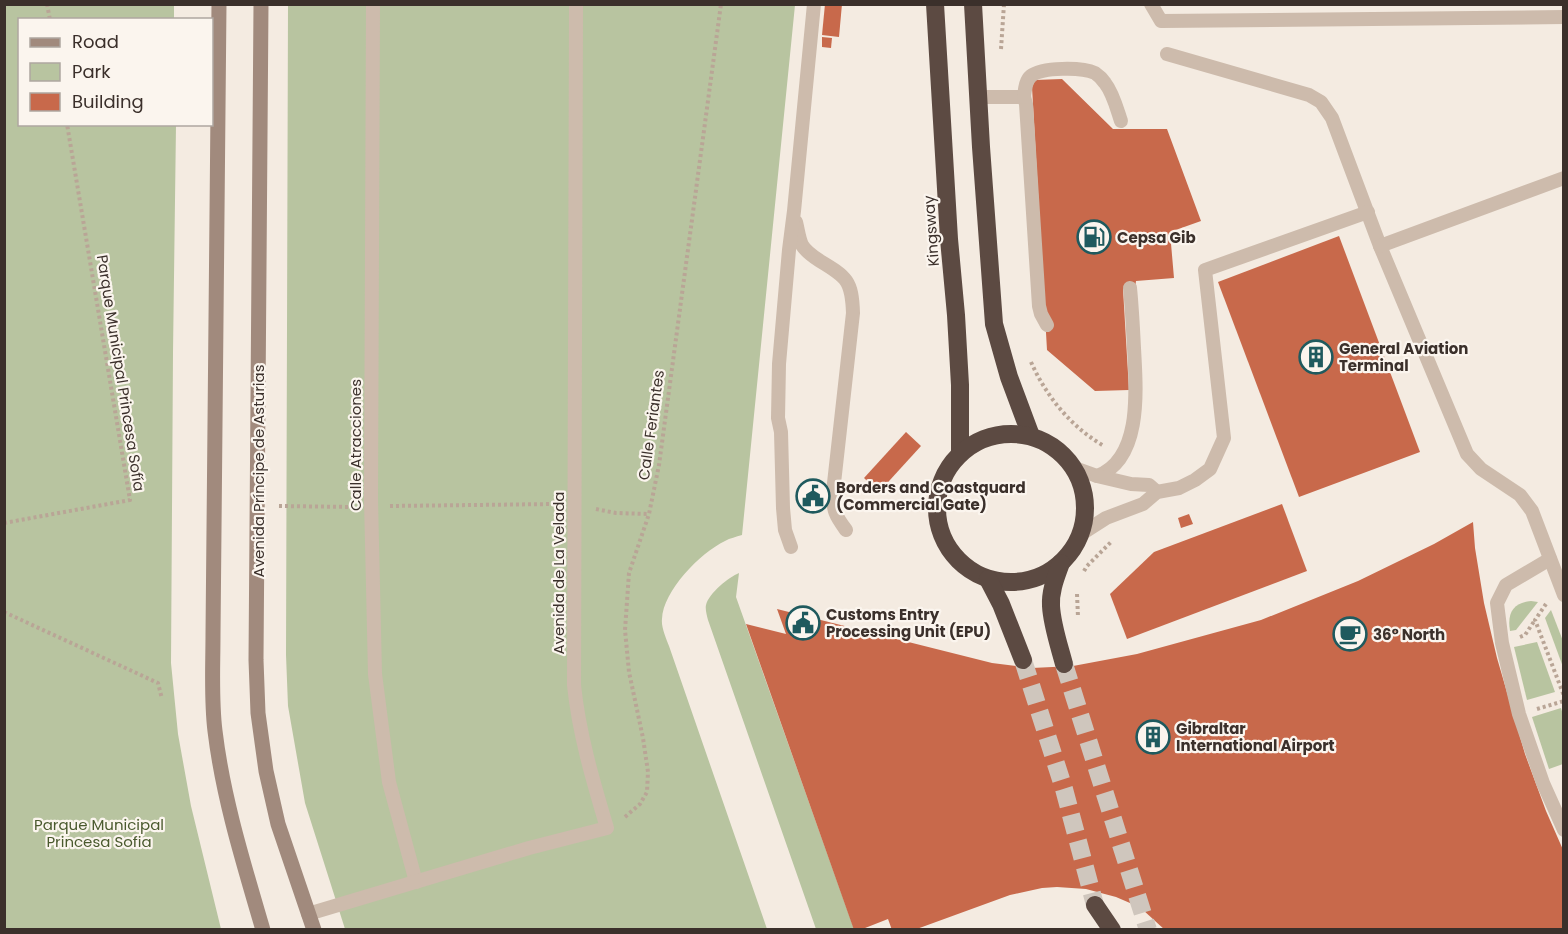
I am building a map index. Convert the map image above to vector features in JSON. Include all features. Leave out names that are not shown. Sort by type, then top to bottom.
[{"type":"highway","name":"Kingsway","points":[[935,4],[960,385],[960,454]]},
{"type":"highway","points":[[973,4],[994,324],[1009,377],[1031,436]]},
{"type":"highway","points":[[1006,434],[1031,436],[1047,443],[1061,454],[1072,467],[1080,482],[1085,499],[1085,517],[1081,534],[1073,550],[1061,563],[1045,574],[1027,581],[1007,583],[988,579],[971,571],[956,558],[944,540],[938,518],[938,496],[945,475],[960,454],[981,440],[1006,434]]},
{"type":"highway","points":[[1061,563],[1054,584],[1051,605],[1064,663]]},
{"type":"highway","points":[[988,579],[1001,604],[1023,660]]},
{"type":"highway","points":[[1099,930],[1095,905],[1112,930]]},
{"type":"main road","name":"Avenida Príncipe de Asturias","points":[[261,4],[256,660],[258,713],[266,771],[278,824],[314,930]]},
{"type":"main road","points":[[219,6],[213,704],[218,753],[237,843],[263,930]]},
{"type":"lane","name":"Calle Atracciones","points":[[373,4],[371,507],[375,674],[389,782],[416,882]]},
{"type":"lane","name":"Avenida de La Velada","points":[[576,4],[574,685],[586,758],[607,828]]},
{"type":"lane","points":[[790,548],[784,519],[781,432],[778,418],[779,364],[814,4]]},
{"type":"lane","points":[[926,4],[936,32]]},
{"type":"lane","points":[[1151,4],[1161,21],[1563,17]]},
{"type":"lane","points":[[1167,54],[1309,94],[1321,102],[1332,118],[1380,246],[1467,454],[1481,469],[1520,495],[1532,511],[1562,591]]},
{"type":"lane","points":[[1047,325],[1039,306],[1040,268],[1033,212],[1035,186],[1032,142],[1024,97],[1026,85],[1031,76],[1042,71],[1078,69],[1094,73],[1105,82],[1115,101],[1121,121]]},
{"type":"lane","points":[[978,97],[1024,97]]},
{"type":"lane","points":[[1380,246],[1563,178]]},
{"type":"lane","points":[[794,211],[803,246],[814,258],[836,270],[846,280],[852,294],[853,313],[833,492],[835,515],[846,530]]},
{"type":"lane","points":[[1033,212],[1041,231]]},
{"type":"lane","points":[[1081,534],[1106,518],[1143,504],[1157,492],[1179,488],[1210,469],[1224,438],[1205,270],[1368,212]]},
{"type":"lane","points":[[1098,476],[1108,472],[1122,457],[1132,427],[1136,392],[1130,288]]},
{"type":"lane","points":[[1126,331],[1134,350]]},
{"type":"lane","points":[[1128,377],[1136,392]]},
{"type":"lane","points":[[1072,467],[1131,484],[1149,485],[1157,492]]},
{"type":"lane","points":[[1550,559],[1506,585],[1497,603],[1502,643],[1519,714],[1543,783],[1563,830]]},
{"type":"lane","points":[[308,914],[530,848],[607,828]]},
{"type":"path","name":"Calle Feriantes","points":[[607,828],[628,815],[640,804],[647,792],[648,772],[629,672],[625,630],[629,573],[649,514],[659,465],[721,4]]},
{"type":"path","name":"Parque Municipal Princesa Sofía","points":[[4,523],[130,500],[67,126]]},
{"type":"path","points":[[258,506],[371,507],[575,503],[596,510],[616,513],[649,514]]},
{"type":"path","points":[[1562,591],[1550,597],[1535,620],[1563,696]]},
{"type":"path","points":[[4,612],[158,683],[162,699]]},
{"type":"green space","name":"Parque Municipal Princesa Sofia","points":[[5,4],[174,5],[174,18],[18,18],[18,126],[176,126],[171,663],[178,734],[191,806],[221,929],[5,929]]},
{"type":"green space","points":[[288,5],[795,5],[742,535],[715,547],[684,574],[669,597],[664,608],[662,622],[767,929],[345,929],[305,803],[288,706],[286,655]]},
{"type":"green space","points":[[739,573],[736,597],[854,929],[816,929],[708,620],[706,607],[708,600],[725,582]]},
{"type":"green space","points":[[1538,602],[1516,630],[1510,631],[1509,619],[1513,610],[1520,604]]},
{"type":"green space","points":[[1551,610],[1563,641],[1563,667],[1545,618]]},
{"type":"green space","points":[[1537,642],[1555,692],[1527,700],[1514,647]]},
{"type":"green space","points":[[1561,708],[1563,764],[1549,769],[1532,717]]},
{"type":"building","points":[[825,4],[842,4],[839,37],[822,35]]},
{"type":"building","points":[[822,37],[832,38],[831,48],[822,47]]},
{"type":"building","points":[[1062,79],[1113,129],[1167,129],[1201,221],[1170,232],[1174,278],[1136,281],[1135,288],[1123,289],[1129,390],[1095,391],[1047,350],[1032,87],[1035,80]]},
{"type":"building","name":"General Aviation Terminal","points":[[1339,236],[1420,452],[1299,497],[1218,282]]},
{"type":"building","points":[[906,432],[921,446],[879,492],[864,478]]},
{"type":"building","points":[[805,482],[817,482],[817,508],[805,508]]},
{"type":"building","points":[[1282,504],[1307,571],[1127,639],[1110,594],[1154,552]]},
{"type":"building","points":[[1189,514],[1193,524],[1181,528],[1178,518]]},
{"type":"building","name":"Gibraltar International Airport","points":[[1473,522],[1484,603],[1497,658],[1525,754],[1564,852],[1564,930],[1165,930],[1143,910],[1116,897],[1086,889],[1057,887],[1010,895],[914,930],[892,930],[888,919],[860,930],[854,930],[746,624],[786,634],[777,609],[992,663],[1032,668],[1073,666],[1137,654],[1261,620],[1358,581]]},
{"type":"tunnel","points":[[1023,660],[1064,789],[1095,905]]},
{"type":"tunnel","points":[[1064,664],[1148,930]]},
{"type":"place","name":"Cepsa Gib","points":[[1094,237]]},
{"type":"place","name":"General Aviation Terminal","points":[[1316,357]]},
{"type":"place","name":"Borders and Coastguard (Commercial Gate)","points":[[813,496]]},
{"type":"place","name":"Customs Entry Processing Unit (EPU)","points":[[803,623]]},
{"type":"place","name":"36° North","points":[[1350,634]]},
{"type":"place","name":"Gibraltar International Airport","points":[[1153,737]]}]
